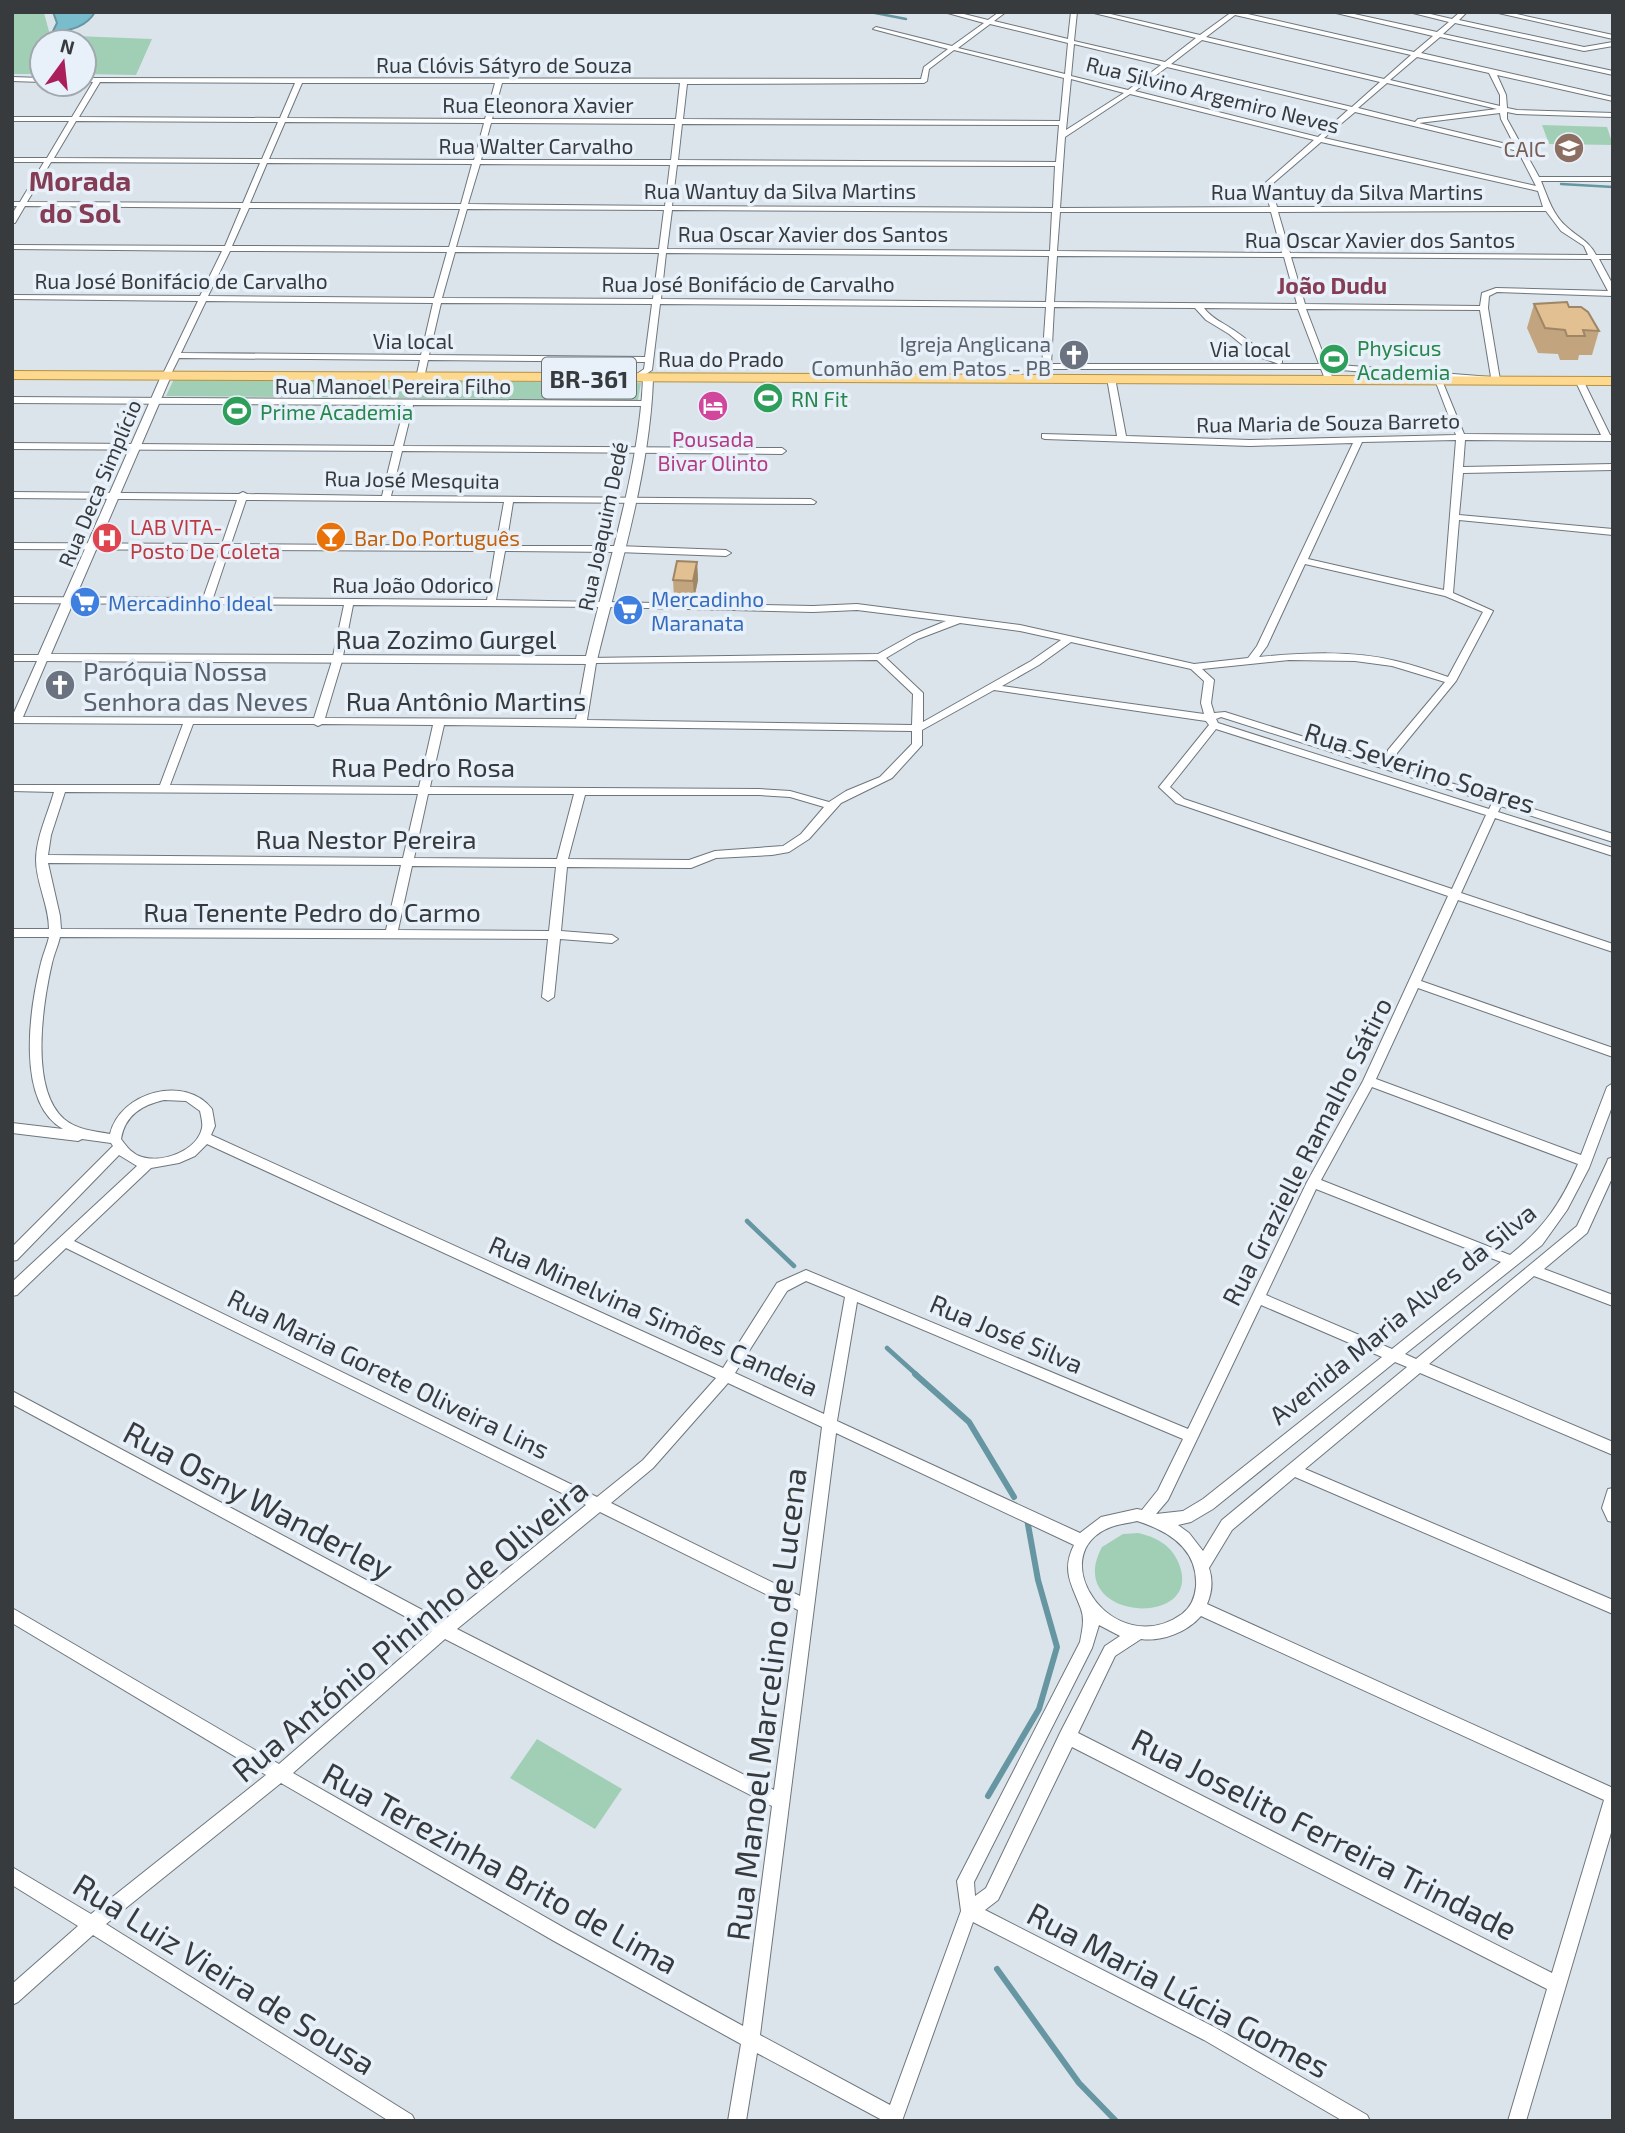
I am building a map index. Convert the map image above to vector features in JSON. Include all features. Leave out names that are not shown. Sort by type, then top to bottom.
[{"type":"main road","name":"Rua do Prado","points":[[166,376],[649,377],[1046,372],[1111,378],[1328,372],[1439,380],[1613,381]]},
{"type":"main road","name":"BR-361","points":[[12,376],[166,376]]},
{"type":"street","points":[[947,12],[1518,149]]},
{"type":"street","points":[[952,48],[1003,12]]},
{"type":"street","points":[[1046,372],[1059,164],[1074,12]]},
{"type":"street","points":[[1093,12],[1502,110],[1613,115]]},
{"type":"street","points":[[1335,12],[1613,73]]},
{"type":"street","points":[[1412,12],[1584,49],[1613,44]]},
{"type":"street","points":[[1328,372],[1302,308],[1267,185],[1464,12]]},
{"type":"street","points":[[1497,12],[1613,37]]},
{"type":"street","points":[[1062,136],[1131,91],[1232,13],[1613,99]]},
{"type":"street","name":"Rua Silvino Argemiro Neves","points":[[876,29],[1318,139],[1542,190]]},
{"type":"street","name":"Rua Clóvis Sátyro de Souza","points":[[98,80],[924,81],[926,68],[952,48]]},
{"type":"street","points":[[1492,72],[1503,95],[1502,110],[1518,149],[1542,190],[1548,209],[1564,229],[1587,245],[1613,294]]},
{"type":"street","points":[[166,376],[228,247],[299,80]]},
{"type":"street","points":[[420,378],[438,299],[499,82]]},
{"type":"street","points":[[649,377],[684,82]]},
{"type":"street","points":[[12,221],[88,98]]},
{"type":"street","points":[[1407,122],[1502,110]]},
{"type":"street","name":"Rua Eleonora Xavier","points":[[12,119],[1063,123]]},
{"type":"street","name":"Rua Walter Carvalho","points":[[12,160],[1059,164]]},
{"type":"street","points":[[1536,179],[1613,179]]},
{"type":"street","name":"Rua Wantuy da Silva Martins","points":[[12,204],[1056,210],[1548,209]]},
{"type":"street","name":"Rua Oscar Xavier dos Santos","points":[[12,247],[1613,257]]},
{"type":"street","points":[[1496,380],[1484,308],[1485,295],[1496,290],[1613,294]]},
{"type":"street","name":"Rua José Bonifácio de Carvalho","points":[[12,297],[204,296],[1484,308]]},
{"type":"street","points":[[1198,306],[1206,319],[1232,331],[1261,356],[1328,372]]},
{"type":"street","name":"Via local","points":[[177,355],[649,360]]},
{"type":"street","name":"Via local","points":[[1046,372],[1328,372],[1496,380]]},
{"type":"street","name":"Rua Deca Simplício","points":[[14,720],[166,376]]},
{"type":"street","name":"Rua Joaquim Dedé","points":[[581,722],[591,660],[631,498],[648,404],[649,377]]},
{"type":"street","points":[[1111,378],[1122,438]]},
{"type":"street","points":[[1439,380],[1461,437],[1448,594]]},
{"type":"street","points":[[1579,380],[1610,438]]},
{"type":"street","name":"Rua Manoel Pereira Filho","points":[[12,400],[648,404]]},
{"type":"street","points":[[386,496],[410,402]]},
{"type":"street","name":"Rua Maria de Souza Barreto","points":[[1045,436],[1237,443],[1461,437],[1610,438]]},
{"type":"street","points":[[1250,662],[1262,646],[1359,439]]},
{"type":"street","points":[[12,446],[782,452]]},
{"type":"street","points":[[1459,470],[1613,467]]},
{"type":"street","name":"Rua José Mesquita","points":[[12,495],[631,498],[811,502]]},
{"type":"street","points":[[207,602],[243,495]]},
{"type":"street","points":[[491,603],[509,498]]},
{"type":"street","points":[[1456,517],[1613,532]]},
{"type":"street","points":[[12,546],[617,549],[726,553]]},
{"type":"street","points":[[1301,560],[1448,594],[1488,611],[1451,681],[1392,752],[1391,761],[1402,785]]},
{"type":"street","name":"Rua João Odorico","points":[[12,600],[605,604],[813,609],[857,607],[1071,638],[1194,667],[1289,657],[1355,658],[1393,663],[1451,681]]},
{"type":"street","points":[[318,723],[337,660],[349,603]]},
{"type":"street","points":[[831,806],[845,795],[887,778],[907,752],[917,745],[918,694],[880,657],[915,638],[961,620]]},
{"type":"street","points":[[919,728],[1035,663],[1071,638]]},
{"type":"street","name":"Rua Zozimo Gurgel","points":[[12,658],[591,660],[880,657]]},
{"type":"street","points":[[1194,667],[1209,680],[1206,703],[1215,719]]},
{"type":"street","points":[[991,687],[1215,719]]},
{"type":"street","points":[[1215,719],[1164,787],[1180,801],[1613,948]]},
{"type":"street","name":"Rua Severino Soares","points":[[1215,719],[1396,769],[1613,852]]},
{"type":"street","name":"Rua Severino Soares","points":[[1215,719],[1402,785],[1613,838]]},
{"type":"street","name":"Rua Antônio Martins","points":[[14,720],[581,722],[919,728]]},
{"type":"street","points":[[164,788],[189,722]]},
{"type":"street","points":[[391,934],[439,723]]},
{"type":"street","name":"Rua Pedro Rosa","points":[[12,788],[581,790],[790,794],[831,806]]},
{"type":"street","points":[[60,789],[41,859],[55,933],[46,963],[35,1071],[41,1094],[54,1114],[83,1136]]},
{"type":"street","points":[[548,997],[562,863],[581,790]]},
{"type":"street","name":"Rua Nestor Pereira","points":[[41,859],[691,864],[719,852],[787,849],[814,830],[831,806]]},
{"type":"street","name":"Rua Grazielle Ramalho Sátiro","points":[[1153,1519],[1190,1436],[1313,1182],[1369,1081],[1495,807]]},
{"type":"street","name":"Rua Tenente Pedro do Carmo","points":[[12,933],[391,934],[612,939]]},
{"type":"street","points":[[1415,983],[1613,1053]]},
{"type":"street","points":[[1369,1081],[1584,1161]]},
{"type":"street","name":"Avenida Maria Alves da Silva","points":[[1153,1519],[1186,1517],[1208,1504],[1536,1241],[1556,1220],[1573,1191],[1613,1087]]},
{"type":"street","points":[[12,1128],[83,1136],[117,1144],[135,1161],[147,1164],[187,1155],[205,1138],[210,1118],[206,1109],[189,1097],[164,1095],[151,1098],[128,1111],[116,1130],[117,1144],[12,1256]]},
{"type":"street","name":"Rua Minelvina Simões Candeia","points":[[205,1138],[725,1377],[830,1422],[1080,1541]]},
{"type":"street","points":[[12,1291],[147,1164]]},
{"type":"street","name":"Avenida Maria Alves da Silva","points":[[1203,1565],[1227,1525],[1535,1271],[1582,1229],[1612,1168]]},
{"type":"street","points":[[1313,1182],[1509,1260]]},
{"type":"street","name":"Rua Maria Gorete Oliveira Lins","points":[[63,1241],[805,1606]]},
{"type":"street","points":[[1535,1271],[1613,1301]]},
{"type":"street","name":"Rua António Pininho de Oliveira","points":[[12,1996],[91,1925],[279,1775],[444,1630],[600,1505],[673,1439],[725,1377],[782,1287],[806,1275]]},
{"type":"street","name":"Rua José Silva","points":[[806,1275],[1190,1436]]},
{"type":"street","name":"Rua Manoel Marcelino de Lucena","points":[[737,2121],[750,2041],[830,1422],[852,1295]]},
{"type":"street","points":[[1257,1297],[1613,1449]]},
{"type":"street","name":"Rua Osny Wanderley","points":[[12,1397],[444,1630],[780,1801]]},
{"type":"street","points":[[1293,1470],[1613,1607]]},
{"type":"street","points":[[1120,1516],[1153,1519],[1185,1536],[1203,1565],[1206,1581],[1197,1607],[1182,1623],[1167,1630],[1140,1632],[1112,1625],[1088,1606],[1076,1586],[1073,1570],[1080,1541],[1104,1521],[1120,1516]]},
{"type":"street","points":[[894,2119],[969,1911],[965,1881],[1087,1643],[1091,1626],[1088,1606]]},
{"type":"street","points":[[1197,1607],[1613,1796],[1555,1984],[1517,2121]]},
{"type":"street","name":"Rua Terezinha Brito de Lima","points":[[12,1615],[279,1775],[750,2041],[894,2119]]},
{"type":"street","points":[[969,1911],[992,1894],[1110,1651],[1140,1632]]},
{"type":"street","name":"Rua Joselito Ferreira Trindade","points":[[1068,1736],[1555,1984]]},
{"type":"street","name":"Rua Luiz Vieira de Sousa","points":[[12,1875],[406,2121]]},
{"type":"street","name":"Rua Maria Lúcia Gomes","points":[[969,1911],[1210,2034],[1361,2121]]},
{"type":"green space","points":[[12,12],[44,13],[48,28],[28,28],[28,74],[12,74]]},
{"type":"green space","points":[[98,37],[152,39],[136,75],[98,74]]},
{"type":"green space","points":[[1542,125],[1607,127],[1613,145],[1549,144]]},
{"type":"green space","points":[[174,379],[641,383],[638,400],[166,396]]},
{"type":"green space","points":[[1138,1533],[1163,1543],[1179,1564],[1182,1585],[1172,1600],[1156,1607],[1135,1608],[1116,1602],[1101,1590],[1095,1572],[1102,1547],[1123,1534]]},
{"type":"green space","points":[[537,1739],[622,1789],[595,1829],[510,1778]]},
{"type":"water","points":[[53,12],[95,12],[87,22],[74,28],[54,28],[57,23]]},
{"type":"building","points":[[1567,302],[1569,307],[1581,307],[1588,312],[1599,331],[1583,330],[1585,336],[1567,336],[1565,330],[1545,328],[1534,304]]},
{"type":"building","points":[[677,561],[697,562],[693,581],[673,580]]},
{"type":"waterway","points":[[750,12],[786,12]]},
{"type":"waterway","points":[[870,12],[906,19]]},
{"type":"waterway","points":[[1561,184],[1613,187]]},
{"type":"waterway","points":[[747,1221],[794,1266]]},
{"type":"waterway","points":[[887,1348],[917,1375]]},
{"type":"waterway","points":[[915,1374],[969,1422],[1014,1497]]},
{"type":"waterway","points":[[988,1796],[1039,1709],[1057,1647],[1038,1580],[1027,1519]]},
{"type":"waterway","points":[[997,1969],[1079,2083],[1116,2121]]},
{"type":"place","name":"CAIC","points":[[1569,148]]},
{"type":"place","name":"Igreja Anglicana Comunhão em Patos - PB","points":[[1074,355]]},
{"type":"place","name":"Physicus Academia","points":[[1334,359]]},
{"type":"place","name":"RN Fit","points":[[768,398]]},
{"type":"place","name":"Pousada Bivar Olinto","points":[[713,406]]},
{"type":"place","name":"Prime Academia","points":[[237,411]]},
{"type":"place","name":"Bar Do Português","points":[[331,537]]},
{"type":"place","name":"LAB VITA- Posto De Coleta","points":[[107,538]]},
{"type":"place","name":"Mercadinho Ideal","points":[[85,602]]},
{"type":"place","name":"Mercadinho Maranata","points":[[628,610]]},
{"type":"place","name":"Paróquia Nossa Senhora das Neves","points":[[60,685]]},
{"type":"district","name":"Morada do Sol","points":[[80,196]]},
{"type":"district","name":"João Dudu","points":[[1332,285]]}]
